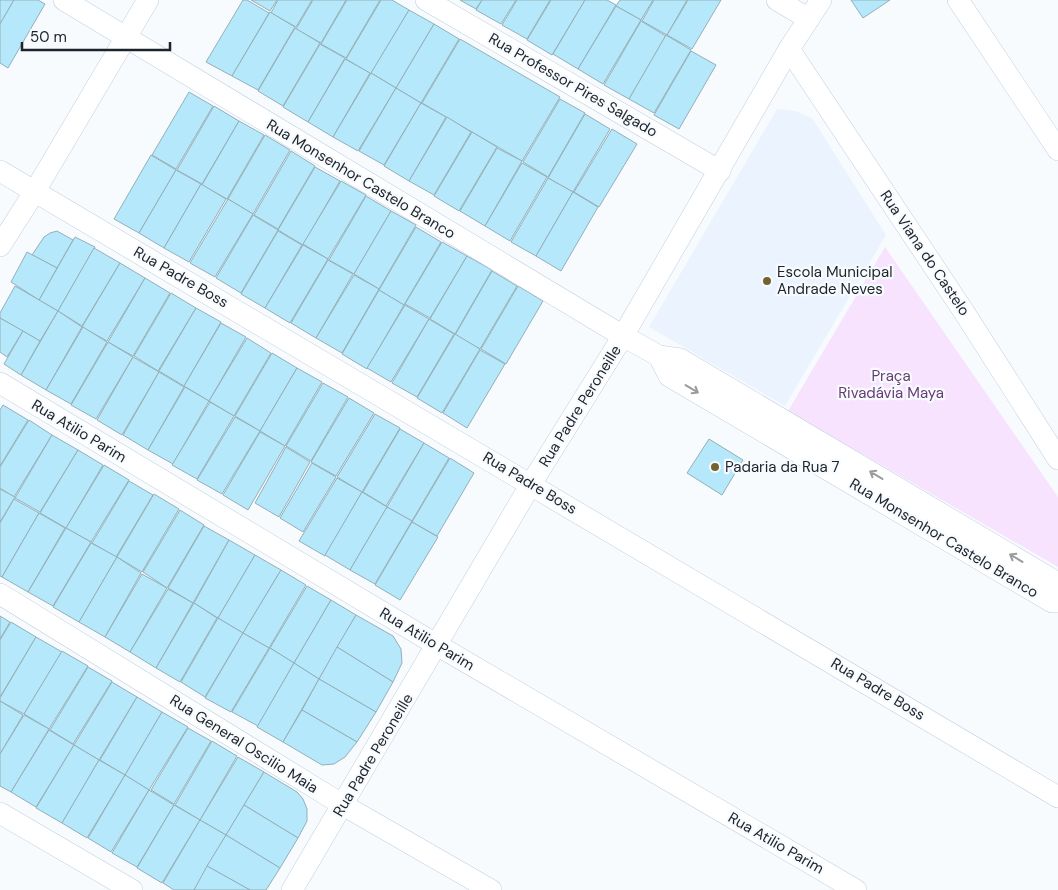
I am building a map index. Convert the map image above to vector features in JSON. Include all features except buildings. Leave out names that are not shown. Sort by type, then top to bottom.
[{"type":"street","name":"Rua Monsenhor Castelo Branco","points":[[64,0],[624,336],[659,356],[680,359],[1058,583]]},
{"type":"street","points":[[0,246],[35,191],[148,0]]},
{"type":"street","name":"Rua Professor Pires Salgado","points":[[426,0],[720,171]]},
{"type":"street","points":[[777,0],[808,19]]},
{"type":"street","name":"Rua Padre Peroneille","points":[[292,890],[531,484],[624,336],[789,49],[821,0]]},
{"type":"street","points":[[958,0],[1058,150]]},
{"type":"street","name":"Rua Viana do Castelo","points":[[789,49],[959,304],[1058,460]]},
{"type":"street","name":"Rua Padre Boss","points":[[0,170],[1058,797]]},
{"type":"street","name":"Rua Monsenhor Castelo Branco","points":[[659,356],[669,376],[1052,602],[1058,602]]},
{"type":"street","name":"Rua Atilio Parim","points":[[0,383],[437,645],[856,890]]},
{"type":"street","name":"Rua General Oscilio Maia","points":[[0,594],[343,805],[491,890]]},
{"type":"street","points":[[0,813],[132,890]]},
{"type":"shaded area","name":"Escola Municipal Andrade Neves","points":[[777,109],[795,111],[812,118],[886,235],[785,406],[649,327]]},
{"type":"green space","name":"Praça Rivadávia Maya","points":[[885,247],[1058,497],[1058,567],[788,411]]},
{"type":"place","name":"Escola Municipal Andrade Neves","points":[[767,281]]},
{"type":"place","name":"Padaria da Rua 7","points":[[715,467]]}]
